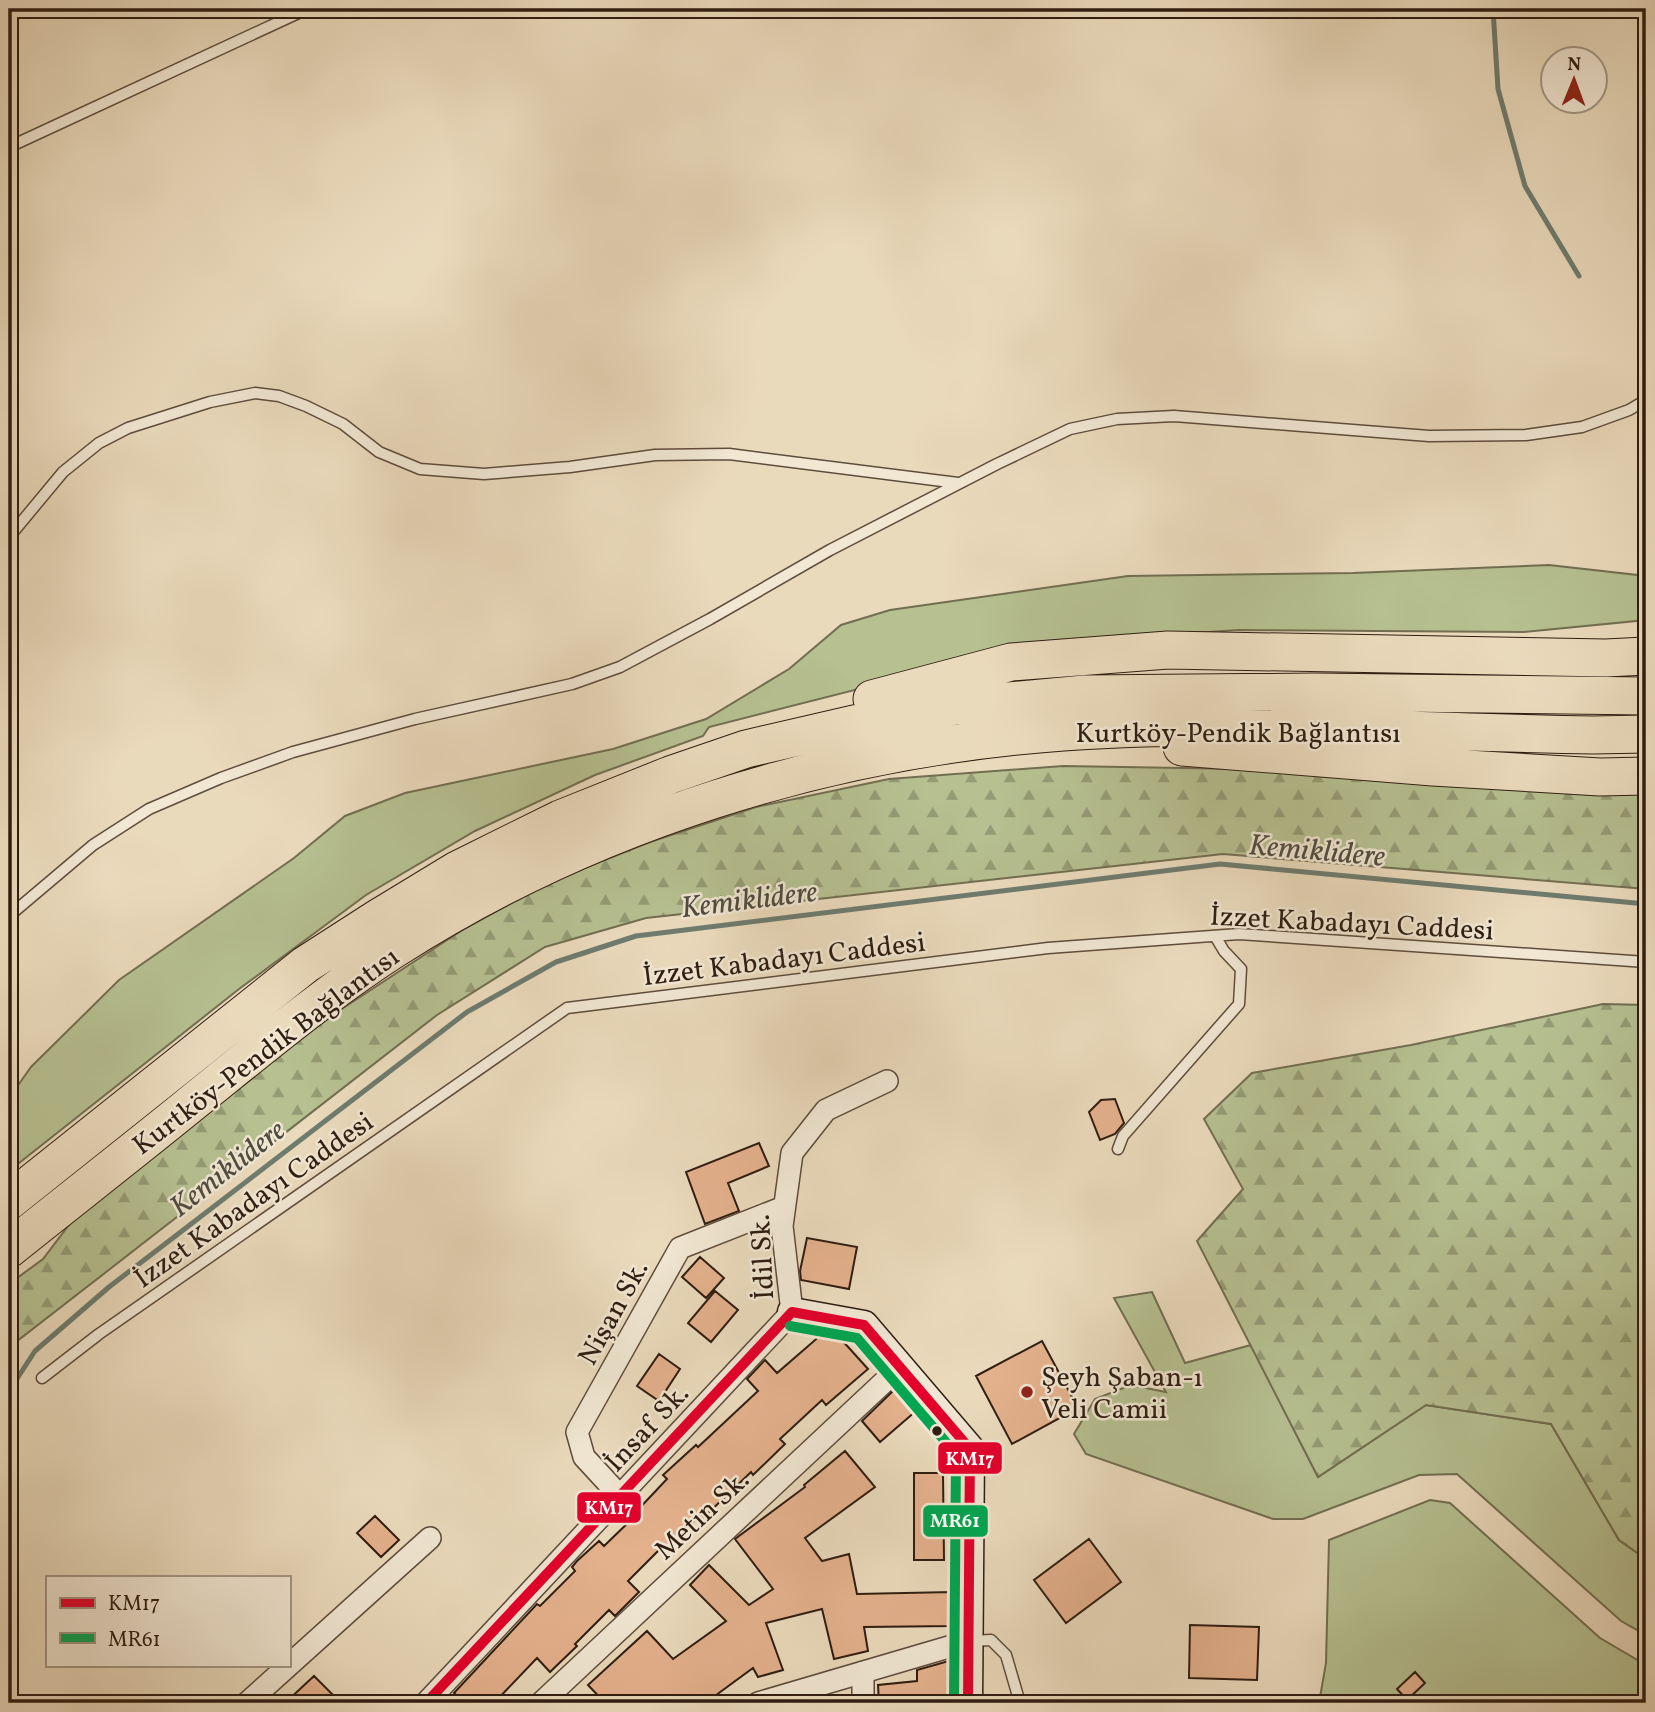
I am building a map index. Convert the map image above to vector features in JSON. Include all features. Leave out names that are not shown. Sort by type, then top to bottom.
[{"type":"highway","points":[[1219,650],[1582,641],[1646,634]]},
{"type":"highway","points":[[746,749],[821,712],[1011,662],[1168,650],[1606,658],[1646,656]]},
{"type":"highway","name":"Kurtköy-Pendik Bağlantısı","points":[[9,1202],[305,965],[378,918],[457,870],[560,818],[746,749],[854,723],[954,706],[1085,694],[1315,692],[1646,696]]},
{"type":"highway","name":"Kurtköy-Pendik Bağlantısı","points":[[9,1249],[299,1016],[382,958],[462,909],[569,854],[687,809],[856,761],[942,746],[1062,733],[1222,726],[1593,736],[1646,734]]},
{"type":"highway","points":[[1062,733],[1215,751],[1600,778],[1646,776]]},
{"type":"street","name":"İdil Sk.","points":[[792,1312],[782,1226],[792,1153],[827,1111],[887,1081]]},
{"type":"street","name":"Nişan Sk.","points":[[620,1496],[584,1457],[577,1432],[680,1248],[784,1207]]},
{"type":"street","points":[[792,1312],[864,1325],[970,1449],[968,1703]]},
{"type":"street","name":"İnsaf Sk.","points":[[425,1703],[792,1312]]},
{"type":"street","name":"Metin Sk.","points":[[541,1703],[900,1367]]},
{"type":"street","points":[[290,1664],[430,1538]]},
{"type":"street","points":[[758,1703],[969,1641]]},
{"type":"street","points":[[247,1703],[288,1666]]},
{"type":"street","points":[[863,1672],[863,1703]]},
{"type":"lane","points":[[9,147],[307,9]]},
{"type":"lane","points":[[9,537],[63,472],[99,443],[128,428],[209,402],[255,393],[279,396],[306,406],[343,425],[379,452],[420,469],[484,474],[655,456],[729,454],[958,483]]},
{"type":"lane","points":[[9,916],[93,845],[149,809],[221,778],[293,752],[415,719],[572,684],[620,667],[830,550],[958,483],[1070,429],[1117,419],[1174,416],[1429,436],[1526,435],[1582,427],[1629,410],[1646,400]]},
{"type":"lane","name":"İzzet Kabadayı Caddesi","points":[[42,1378],[99,1334],[567,1008],[1048,948],[1239,934],[1646,962]]},
{"type":"lane","points":[[1118,1149],[1123,1136],[1239,1004],[1241,969],[1224,951],[1215,936]]},
{"type":"lane","points":[[969,1641],[991,1640],[1006,1655],[1020,1703]]},
{"type":"green space","points":[[1549,565],[1646,576],[1646,620],[1524,632],[1239,630],[1040,643],[709,727],[703,736],[595,775],[475,831],[366,895],[239,989],[9,1171],[9,1098],[31,1067],[119,980],[294,858],[345,816],[405,793],[613,749],[706,719],[789,669],[841,625],[890,610],[1128,576],[1353,573]]},
{"type":"green space","points":[[1063,766],[1369,771],[1646,791],[1646,889],[1223,854],[646,918],[545,947],[437,1015],[16,1342],[9,1353],[9,1284],[43,1259],[75,1217],[197,1118],[334,1014],[464,929],[549,882],[650,842],[756,807],[889,779]]},
{"type":"green space","points":[[1603,1004],[1646,1005],[1646,1559],[1619,1540],[1551,1424],[1426,1405],[1318,1477],[1197,1241],[1243,1189],[1204,1119],[1252,1073],[1411,1045]]},
{"type":"green space","points":[[1152,1292],[1185,1363],[1251,1345],[1318,1477],[1426,1405],[1551,1424],[1619,1540],[1646,1559],[1646,1635],[1621,1621],[1457,1474],[1419,1475],[1303,1519],[1273,1519],[1086,1454],[1074,1434],[1095,1399],[1131,1385],[1166,1392],[1114,1298]]},
{"type":"green space","points":[[1430,1500],[1450,1503],[1600,1638],[1646,1665],[1646,1703],[1319,1703],[1326,1663],[1329,1540]]},
{"type":"building","points":[[1115,1099],[1124,1123],[1115,1134],[1100,1140],[1089,1112],[1101,1100]]},
{"type":"building","points":[[759,1143],[769,1166],[728,1183],[739,1211],[705,1224],[686,1172]]},
{"type":"building","points":[[807,1238],[857,1247],[849,1289],[801,1280],[800,1271]]},
{"type":"building","points":[[700,1257],[724,1278],[706,1298],[682,1277]]},
{"type":"building","points":[[715,1291],[738,1310],[711,1342],[688,1323]]},
{"type":"building","points":[[822,1334],[840,1338],[868,1369],[826,1405],[822,1400],[780,1439],[785,1444],[753,1475],[751,1472],[704,1517],[701,1514],[667,1548],[664,1545],[628,1581],[639,1592],[615,1616],[609,1610],[550,1672],[537,1658],[494,1703],[465,1703],[454,1693],[537,1604],[540,1606],[575,1571],[572,1567],[577,1561],[599,1541],[604,1546],[634,1517],[667,1479],[663,1475],[696,1445],[698,1447],[758,1391],[747,1379],[765,1360],[777,1373]]},
{"type":"building","name":"Şeyh Şaban-ı Veli Camii","points":[[1042,1341],[1078,1408],[1012,1444],[976,1376]]},
{"type":"building","points":[[659,1354],[680,1369],[659,1401],[637,1386]]},
{"type":"building","points":[[896,1388],[916,1411],[880,1442],[862,1421]]},
{"type":"building","points":[[845,1451],[875,1487],[805,1538],[822,1561],[849,1554],[857,1594],[952,1592],[952,1626],[864,1627],[868,1651],[834,1659],[822,1609],[766,1623],[783,1670],[758,1677],[753,1668],[708,1701],[605,1703],[588,1685],[647,1631],[673,1659],[726,1621],[690,1585],[709,1565],[749,1605],[773,1589],[735,1539],[805,1487],[804,1485]]},
{"type":"building","points":[[914,1473],[943,1473],[944,1560],[914,1560]]},
{"type":"building","points":[[375,1516],[399,1540],[381,1557],[357,1533]]},
{"type":"building","points":[[1089,1539],[1121,1582],[1066,1623],[1034,1580]]},
{"type":"building","points":[[1190,1625],[1259,1627],[1257,1680],[1189,1678]]},
{"type":"building","points":[[952,1660],[948,1703],[879,1703],[878,1685],[917,1681],[917,1670]]},
{"type":"building","points":[[1415,1672],[1425,1683],[1407,1700],[1397,1689]]},
{"type":"building","points":[[314,1676],[341,1703],[285,1703]]},
{"type":"waterway","points":[[1493,9],[1498,89],[1525,186],[1579,276]]},
{"type":"waterway","name":"Kemiklidere","points":[[9,1391],[35,1351],[109,1287],[467,1012],[556,962],[636,936],[1220,864],[1646,904]]},
{"type":"transit line","name":"KM17","points":[[792,1312],[864,1325],[970,1449],[968,1703]]},
{"type":"transit line","name":"KM17","points":[[426,1703],[792,1312]]},
{"type":"transit line","name":"MR61","points":[[790,1326],[857,1338],[956,1454],[954,1703]]},
{"type":"place","name":"Şeyh Şaban-ı Veli Camii","points":[[1027,1392]]}]
